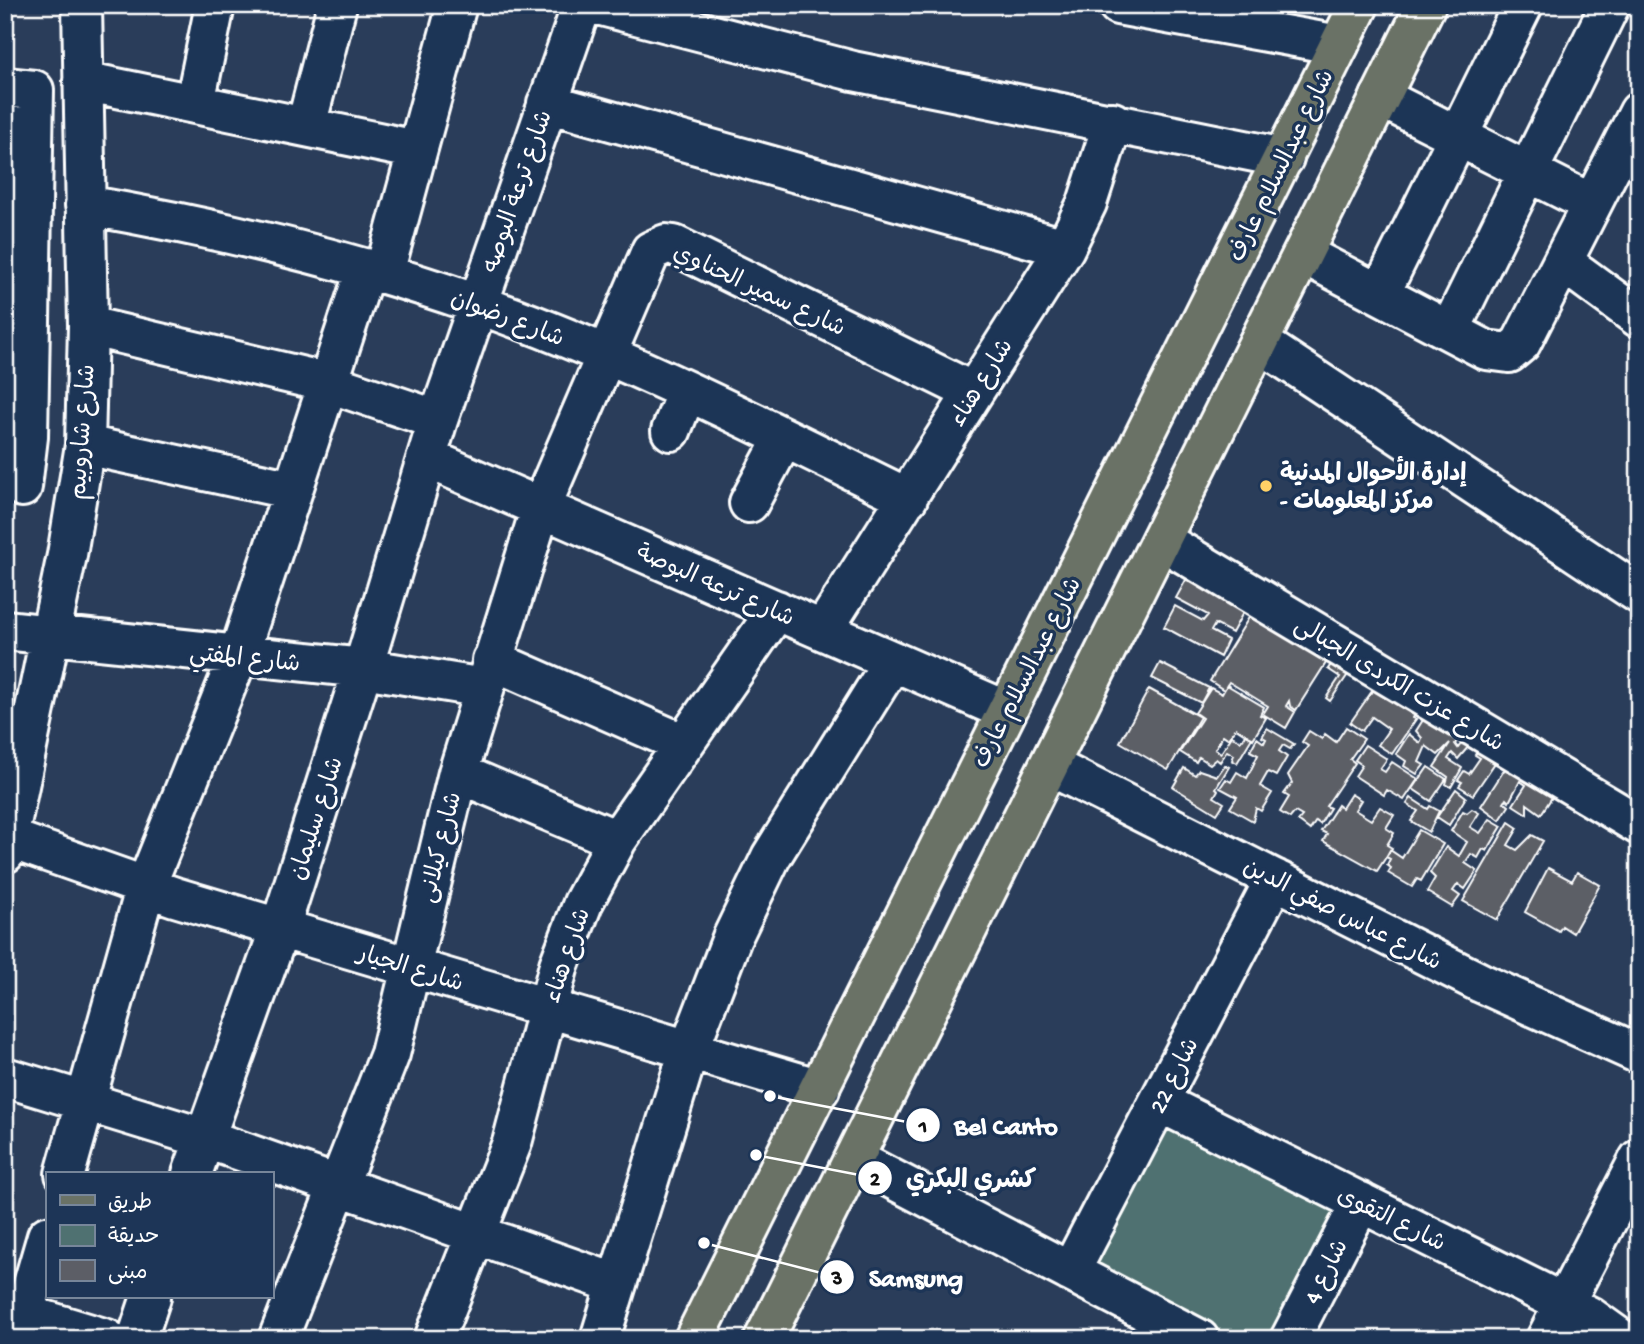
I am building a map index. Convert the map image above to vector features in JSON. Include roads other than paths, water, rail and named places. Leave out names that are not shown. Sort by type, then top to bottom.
[{"type":"main road","name":"شارع عبدالسلام عارف","points":[[694,1339],[820,1089],[1005,710],[1140,447],[1359,5]]},
{"type":"main road","points":[[764,1339],[1426,5]]},
{"type":"main road","points":[[1189,349],[1204,367],[1215,372],[1239,369],[1254,353]]},
{"type":"main road","points":[[1140,447],[1164,445],[1175,450],[1189,469],[1191,481]]},
{"type":"street","name":"شارع شاروبيم","points":[[7,842],[50,635],[85,445],[88,326],[82,5]]},
{"type":"street","points":[[195,103],[215,5]]},
{"type":"street","points":[[306,127],[337,5]]},
{"type":"street","points":[[66,1172],[146,886],[238,657],[329,383],[375,270],[417,150],[457,5]]},
{"type":"street","points":[[1118,5],[1274,19],[1339,45]]},
{"type":"street","points":[[1380,294],[1523,5]]},
{"type":"street","points":[[1450,330],[1610,5],[1639,20]]},
{"type":"street","points":[[578,7],[853,71],[1284,158]]},
{"type":"street","name":"شارع ترعة البوصه","points":[[426,458],[578,7]]},
{"type":"street","points":[[83,81],[417,150]]},
{"type":"street","points":[[5,87],[34,89],[17,436],[22,487]]},
{"type":"street","points":[[1380,97],[1592,204]]},
{"type":"street","points":[[547,103],[1065,248]]},
{"type":"street","points":[[1303,254],[1494,353],[1516,349],[1639,112]]},
{"type":"street","name":"شارع هناء","points":[[823,630],[1065,248],[1087,203],[1113,122]]},
{"type":"street","name":"شارع رضوان","points":[[85,205],[172,221],[375,270],[477,303],[687,391],[908,498]]},
{"type":"street","name":"شارع سمير الحناوي","points":[[606,356],[646,258],[651,251],[666,244],[674,245],[973,392]]},
{"type":"street","points":[[1563,262],[1639,318]]},
{"type":"street","points":[[88,326],[329,383],[438,420]]},
{"type":"street","points":[[1254,353],[1639,594]]},
{"type":"street","name":"شارع كيلانى","points":[[278,1339],[390,1054],[457,773],[541,507],[606,356]]},
{"type":"street","points":[[671,431],[687,391]]},
{"type":"street","points":[[749,503],[784,438]]},
{"type":"street","points":[[85,445],[293,490]]},
{"type":"street","name":"شارع ترعه البوصة","points":[[426,458],[1005,710]]},
{"type":"street","name":"شارع سليمان","points":[[193,1172],[280,928],[363,668],[426,458]]},
{"type":"street","name":"شارع عزت الكردى الجبالى","points":[[1161,540],[1639,825]]},
{"type":"street","name":"شارع هناء","points":[[433,1339],[512,1143],[548,1009],[579,914],[617,840],[777,610]]},
{"type":"street","name":"شارع المفتي","points":[[5,630],[238,657],[363,668],[488,674],[684,744]]},
{"type":"street","points":[[600,1339],[689,1050],[753,890],[893,661]]},
{"type":"street","name":"شارع عباس صفي الدين","points":[[1050,766],[1481,983],[1639,1054]]},
{"type":"street","points":[[457,773],[617,840]]},
{"type":"street","name":"شارع الجيار","points":[[7,842],[280,928],[820,1089]]},
{"type":"street","name":"شارع 22","points":[[1070,1272],[1275,879]]},
{"type":"street","points":[[5,1077],[204,1139],[617,1284]]},
{"type":"street","name":"شارع التقوى","points":[[1159,1102],[1564,1303],[1589,1316],[1621,1339]]},
{"type":"street","points":[[854,1159],[1199,1339]]},
{"type":"street","points":[[1546,1339],[1639,1159]]},
{"type":"street","name":"شارع 4","points":[[1290,1339],[1361,1202]]},
{"type":"street","points":[[46,1239],[16,1320],[107,1339]]},
{"type":"street","points":[[137,1339],[151,1298]]},
{"type":"place","name":"إدارة الأحوال المدنية - مركز المعلومات","points":[[1266,486]]},
{"type":"place","name":"Bel Canto","points":[[770,1096]]},
{"type":"place","name":"كشري البكري","points":[[756,1155]]},
{"type":"place","name":"Samsung","points":[[704,1243]]}]
